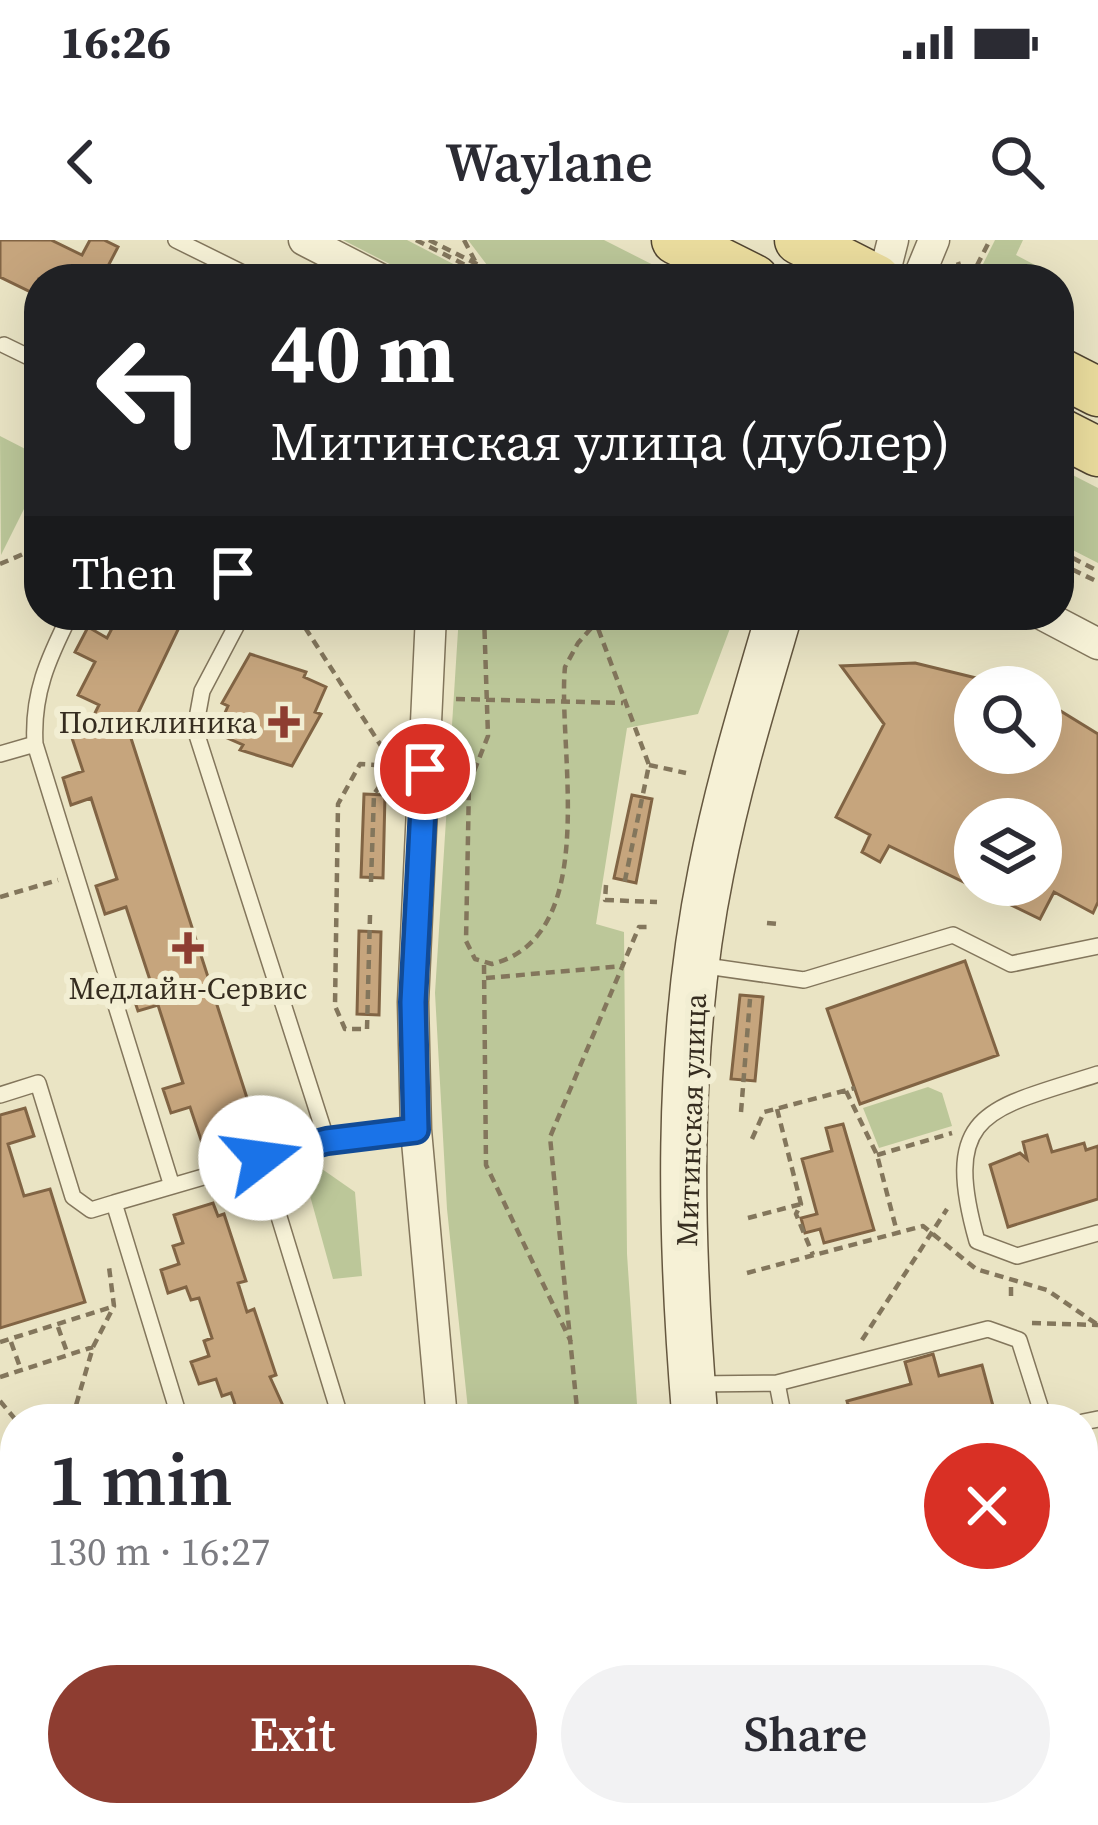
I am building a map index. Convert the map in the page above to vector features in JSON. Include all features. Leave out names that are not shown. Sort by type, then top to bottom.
[{"type":"main road","points":[[676,240],[724,264]]},
{"type":"main road","points":[[799,240],[848,264]]},
{"type":"main road","name":"Митинская улица","points":[[693,1402],[685,1114],[696,964],[740,748],[775,630]]},
{"type":"street","points":[[304,240],[351,264]]},
{"type":"street","points":[[430,630],[413,1002],[416,1130],[441,1404]]},
{"type":"street","points":[[1071,630],[1098,644]]},
{"type":"lane","points":[[176,240],[225,264]]},
{"type":"lane","points":[[4,346],[24,355]]},
{"type":"lane","points":[[62,630],[43,668],[33,715],[35,744],[171,1183]]},
{"type":"lane","points":[[234,630],[202,691],[195,730],[327,1141]]},
{"type":"lane","points":[[0,754],[35,744]]},
{"type":"lane","points":[[696,964],[803,980],[953,935],[1011,964],[1098,946]]},
{"type":"lane","points":[[1098,1074],[996,1106],[973,1132],[963,1155],[962,1186],[977,1240],[1017,1256],[1098,1233]]},
{"type":"lane","points":[[0,1095],[38,1083],[73,1197],[92,1210],[171,1183],[327,1141],[416,1130]]},
{"type":"lane","points":[[261,1158],[335,1404]]},
{"type":"lane","points":[[113,1203],[175,1404]]},
{"type":"lane","points":[[693,1402],[988,1329],[1019,1340],[1039,1404]]},
{"type":"lane","points":[[777,1383],[781,1404]]},
{"type":"path","points":[[416,240],[469,264]]},
{"type":"path","points":[[429,240],[471,264]]},
{"type":"path","points":[[307,630],[394,766]]},
{"type":"path","points":[[484,964],[468,951],[466,941],[469,784],[484,756],[485,630]]},
{"type":"path","points":[[484,964],[524,952],[544,928],[554,900],[569,836],[570,768],[563,704],[570,655],[587,630]]},
{"type":"path","points":[[599,630],[649,765],[624,885]]},
{"type":"path","points":[[450,698],[623,703]]},
{"type":"path","points":[[370,915],[367,1029],[345,1029],[335,1006],[338,804],[360,764],[394,766]]},
{"type":"path","points":[[649,765],[686,773]]},
{"type":"path","points":[[371,882],[374,794],[394,766]]},
{"type":"path","points":[[0,897],[73,875]]},
{"type":"path","points":[[606,885],[605,900],[657,902]]},
{"type":"path","points":[[337,896],[350,897]]},
{"type":"path","points":[[767,923],[778,925]]},
{"type":"path","points":[[577,1404],[550,1137],[639,927],[652,927]]},
{"type":"path","points":[[484,964],[486,1166],[573,1347]]},
{"type":"path","points":[[484,978],[624,966]]},
{"type":"path","points":[[741,1112],[750,999]]},
{"type":"path","points":[[752,1139],[764,1112],[855,1088]]},
{"type":"path","points":[[846,1091],[877,1155],[897,1233]]},
{"type":"path","points":[[777,1109],[802,1204],[796,1214],[813,1255]]},
{"type":"path","points":[[877,1155],[963,1130],[973,1132]]},
{"type":"path","points":[[846,1365],[962,1186]]},
{"type":"path","points":[[748,1218],[802,1204]]},
{"type":"path","points":[[76,1404],[93,1347],[113,1306],[110,1270],[92,1210]]},
{"type":"path","points":[[747,1273],[923,1226],[976,1269],[1047,1290],[1098,1325],[1030,1323]]},
{"type":"path","points":[[1011,1286],[1011,1295]]},
{"type":"path","points":[[0,1342],[113,1306]]},
{"type":"path","points":[[58,1324],[68,1355]]},
{"type":"path","points":[[10,1339],[21,1370]]},
{"type":"path","points":[[0,1377],[93,1347]]},
{"type":"green space","points":[[343,240],[407,240],[453,264],[390,264]]},
{"type":"green space","points":[[468,240],[604,240],[651,264],[486,264]]},
{"type":"green space","points":[[995,240],[1023,240],[1016,255],[1033,264],[983,264]]},
{"type":"green space","points":[[0,436],[24,448],[24,509],[1,555]]},
{"type":"green space","points":[[1074,476],[1098,488],[1098,563],[1074,551]]},
{"type":"green space","points":[[458,630],[729,630],[698,714],[627,728],[596,924],[624,932],[627,1254],[637,1404],[467,1404],[447,1209],[435,993]]},
{"type":"green space","points":[[928,1087],[942,1093],[952,1126],[879,1148],[863,1108]]},
{"type":"green space","points":[[322,1169],[355,1192],[362,1276],[333,1279],[304,1174]]},
{"type":"building","points":[[0,240],[51,240],[82,255],[90,240],[118,247],[109,264],[24,264],[24,289],[0,277]]},
{"type":"building","points":[[86,630],[107,638],[111,630],[178,630],[129,732],[257,1129],[203,1146],[190,1107],[171,1113],[163,1089],[183,1083],[158,1005],[138,1011],[130,987],[150,980],[126,907],[105,914],[96,886],[117,879],[91,798],[71,805],[63,778],[83,771],[72,738],[97,731],[93,717],[99,705],[78,695],[95,662],[75,652]]},
{"type":"building","points":[[250,654],[306,672],[304,677],[326,687],[315,712],[321,714],[292,766],[240,750],[243,745],[216,733],[228,706],[222,703]]},
{"type":"building","points":[[915,663],[954,673],[954,774],[1062,774],[1062,712],[1098,734],[1098,902],[1093,913],[1062,896],[1062,798],[954,798],[954,877],[889,846],[880,862],[862,852],[870,835],[836,817],[884,724],[841,666]]},
{"type":"building","points":[[364,794],[385,795],[383,878],[361,877]]},
{"type":"building","points":[[632,795],[652,799],[636,883],[614,878]]},
{"type":"building","points":[[1013,906],[1047,906],[1040,919]]},
{"type":"building","points":[[359,931],[381,932],[379,1015],[357,1014]]},
{"type":"building","points":[[965,961],[998,1055],[860,1104],[827,1009]]},
{"type":"building","points":[[740,995],[763,997],[755,1081],[731,1079]]},
{"type":"building","points":[[25,1108],[34,1136],[8,1144],[24,1196],[50,1189],[85,1302],[0,1328],[0,1115]]},
{"type":"building","points":[[843,1124],[874,1230],[824,1243],[820,1229],[805,1233],[801,1218],[817,1214],[802,1159],[832,1151],[826,1128]]},
{"type":"building","points":[[1047,1135],[1052,1152],[1084,1143],[1086,1150],[1098,1146],[1098,1199],[1008,1227],[990,1165],[1020,1153],[1027,1159],[1023,1142]]},
{"type":"building","points":[[213,1203],[218,1216],[224,1214],[246,1281],[238,1283],[247,1312],[254,1309],[276,1375],[270,1377],[282,1404],[235,1404],[231,1393],[222,1396],[216,1379],[199,1384],[191,1362],[209,1356],[204,1341],[212,1338],[199,1298],[191,1300],[186,1287],[168,1293],[161,1270],[179,1264],[173,1246],[183,1243],[174,1215]]},
{"type":"building","points":[[933,1354],[939,1376],[982,1365],[992,1404],[848,1404],[911,1384],[905,1362]]},
{"type":"place","name":"Поликлиника","points":[[284,722]]},
{"type":"place","name":"Медлайн-Сервис","points":[[188,948]]},
{"type":"route","points":[[261,1158],[327,1141],[416,1130],[413,1002],[425,769]]}]
